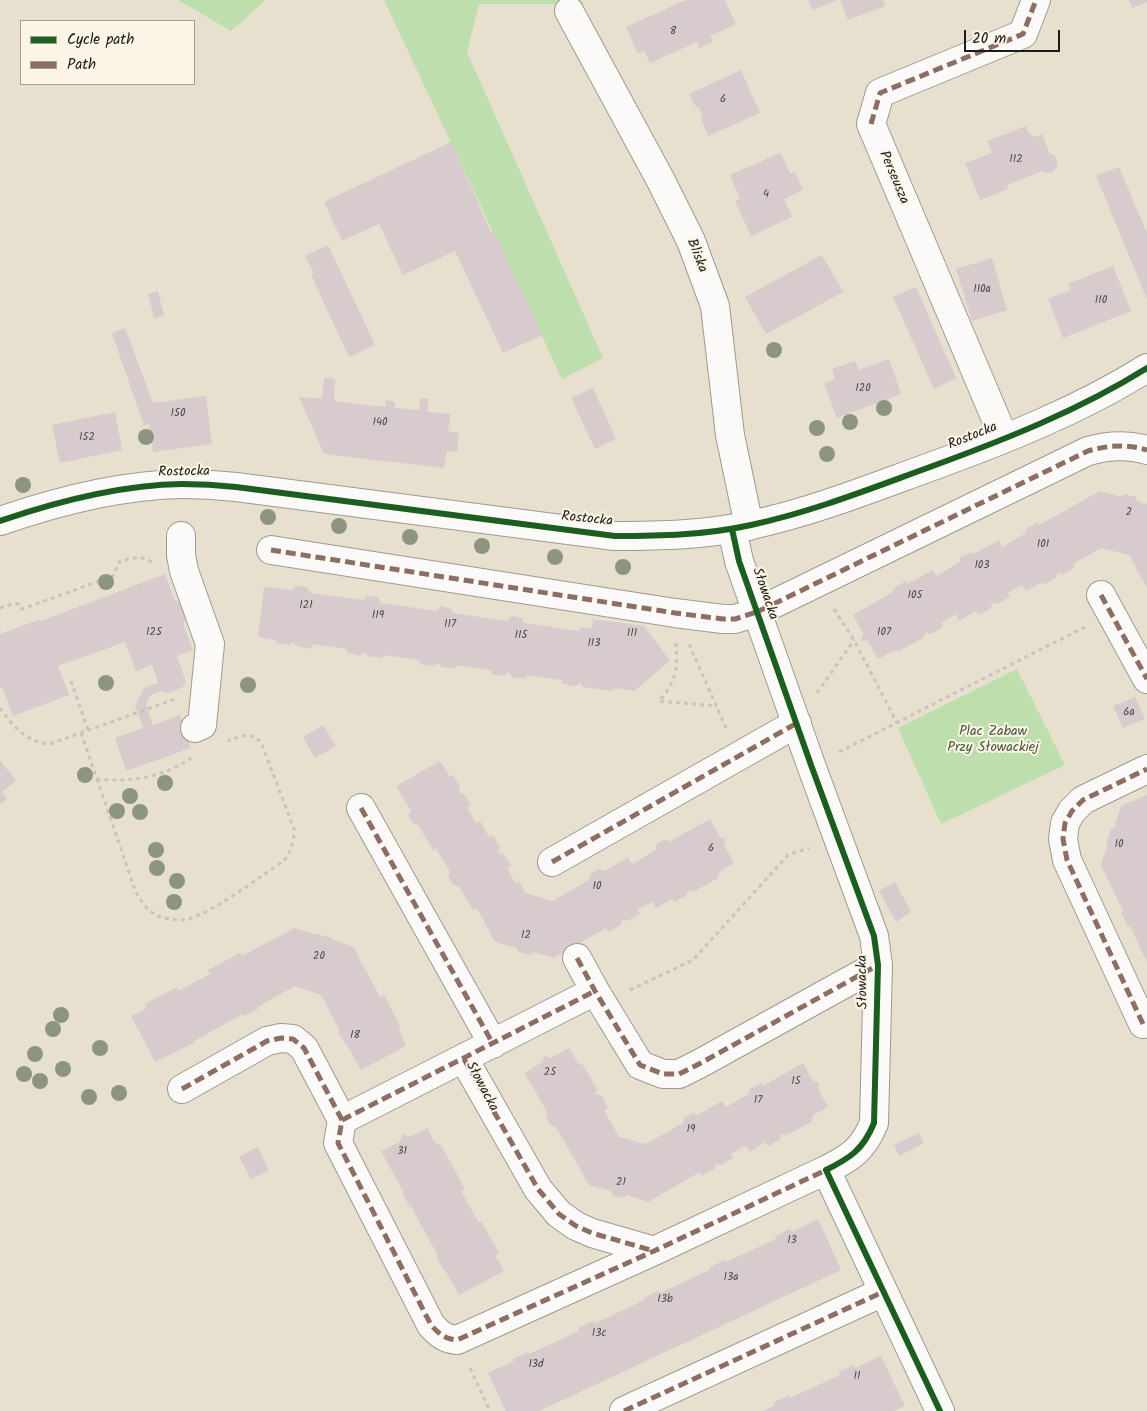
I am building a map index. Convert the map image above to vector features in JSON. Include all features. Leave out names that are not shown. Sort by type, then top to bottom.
[{"type":"street","name":"Perseusza","points":[[1004,438],[871,124],[880,93],[1023,34],[1036,0]]},
{"type":"street","name":"Bliska","points":[[569,11],[692,241],[715,306],[741,527]]},
{"type":"street","name":"Rostocka","points":[[0,521],[42,508],[116,491],[155,486],[200,484],[615,536],[669,535],[741,527],[783,517],[931,467],[1037,425],[1147,368]]},
{"type":"street","points":[[271,550],[723,619],[735,619],[757,612],[818,583],[1088,451],[1104,446],[1120,445],[1147,450]]},
{"type":"street","name":"Słowacka","points":[[741,527],[739,561],[874,936],[878,965],[874,1123],[868,1137],[850,1158],[654,1251],[592,1234],[559,1214],[538,1189],[464,1059],[493,1044],[599,997],[640,1065],[663,1074],[679,1074],[878,965]]},
{"type":"street","points":[[181,543],[184,571],[210,644],[202,725],[196,741]]},
{"type":"street","points":[[1106,604],[1147,679]]},
{"type":"street","points":[[552,862],[797,723]]},
{"type":"street","points":[[1143,1024],[1067,860],[1063,840],[1065,823],[1072,811],[1083,800],[1147,769]]},
{"type":"street","points":[[361,808],[493,1044]]},
{"type":"street","points":[[577,958],[599,997]]},
{"type":"street","points":[[182,1090],[267,1042],[280,1038],[293,1039],[304,1048],[342,1120],[338,1143],[431,1325],[439,1334],[447,1339],[457,1340],[654,1251]]},
{"type":"street","points":[[342,1120],[464,1059]]},
{"type":"street","points":[[826,1170],[940,1411]]},
{"type":"street","points":[[624,1411],[884,1292]]},
{"type":"path","points":[[0,608],[19,604],[22,609],[113,576],[120,561],[140,557],[151,562],[181,543]]},
{"type":"path","points":[[818,583],[854,640],[896,723]]},
{"type":"path","points":[[811,765],[896,723],[1106,604]]},
{"type":"path","points":[[680,638],[676,642],[676,673],[669,690],[659,701],[717,706]]},
{"type":"path","points":[[797,723],[854,640]]},
{"type":"path","points":[[689,644],[739,756]]},
{"type":"path","points":[[71,681],[88,730]]},
{"type":"path","points":[[0,708],[10,724],[18,730],[42,743],[50,744],[206,688]]},
{"type":"path","points":[[81,732],[135,890],[141,902],[157,916],[172,919],[188,919],[215,906],[284,861],[291,852],[294,841],[294,829],[261,742],[254,736],[244,735],[227,741]]},
{"type":"path","points":[[97,780],[143,779],[166,771],[184,762],[196,741]]},
{"type":"path","points":[[599,997],[693,960],[788,855],[804,850]]},
{"type":"path","points":[[457,1340],[490,1411]]},
{"type":"green space","points":[[178,0],[266,0],[231,31]]},
{"type":"green space","points":[[384,0],[581,0],[584,4],[479,4],[467,52],[603,358],[562,379]]},
{"type":"green space","name":"Plac Zabaw Przy Słowackiej","points":[[1017,669],[1065,765],[941,824],[898,728]]},
{"type":"building","points":[[686,0],[725,0],[736,24],[710,36],[713,42],[699,48],[697,42],[650,63],[644,51],[638,54],[626,27]]},
{"type":"building","points":[[808,0],[838,0],[812,10]]},
{"type":"building","points":[[840,0],[883,0],[885,6],[848,20]]},
{"type":"building","points":[[1129,0],[1147,0],[1147,2],[1132,8]]},
{"type":"building","points":[[741,70],[760,113],[708,136],[701,118],[703,117],[689,94]]},
{"type":"building","points":[[1026,126],[1029,134],[1034,137],[1042,134],[1050,154],[1055,156],[1058,163],[1055,170],[1048,173],[1042,171],[1007,185],[1008,189],[980,200],[965,163],[992,153],[987,141]]},
{"type":"building","points":[[451,142],[491,232],[494,231],[542,335],[503,353],[455,251],[403,275],[379,224],[342,241],[324,202]]},
{"type":"building","points":[[780,153],[790,174],[795,172],[803,190],[784,199],[792,217],[751,236],[735,201],[740,199],[730,175]]},
{"type":"building","points":[[1119,167],[1147,233],[1147,299],[1096,176]]},
{"type":"building","points":[[328,245],[375,345],[349,357],[311,275],[314,273],[305,256]]},
{"type":"building","points":[[822,255],[843,292],[766,334],[745,297]]},
{"type":"building","points":[[992,258],[1007,310],[972,321],[956,269]]},
{"type":"building","points":[[1113,266],[1131,311],[1063,338],[1048,299],[1071,290],[1068,284]]},
{"type":"building","points":[[916,287],[956,378],[934,389],[893,297]]},
{"type":"building","points":[[158,291],[164,316],[154,318],[148,294]]},
{"type":"building","points":[[125,328],[153,403],[206,396],[212,444],[153,452],[149,424],[144,426],[112,333]]},
{"type":"building","points":[[889,359],[901,394],[837,418],[824,383],[835,379],[832,369],[855,361],[859,370]]},
{"type":"building","points":[[324,378],[335,379],[334,401],[385,407],[386,400],[395,402],[395,408],[419,410],[420,398],[429,399],[427,412],[451,414],[448,431],[459,433],[457,452],[447,451],[444,468],[324,454],[299,397],[322,399]]},
{"type":"building","points":[[593,388],[616,439],[595,449],[571,398]]},
{"type":"building","points":[[115,412],[122,450],[60,463],[52,425]]},
{"type":"building","points":[[1100,491],[1121,497],[1124,494],[1136,497],[1137,501],[1147,504],[1147,588],[1129,555],[1101,548],[1073,564],[1075,568],[1063,574],[1058,573],[1056,578],[1044,585],[1042,582],[1026,591],[1022,585],[1008,593],[1010,597],[997,604],[992,603],[991,608],[979,615],[976,611],[959,621],[956,614],[941,623],[943,627],[931,634],[926,632],[924,637],[900,651],[894,651],[878,659],[868,641],[861,640],[863,633],[853,615],[893,592],[894,588],[906,581],[907,584],[933,570],[936,576],[960,562],[960,557],[973,552],[974,554],[999,540],[1002,547],[1026,533],[1026,529],[1038,522],[1039,525]]},
{"type":"building","points":[[165,574],[175,601],[183,604],[187,611],[183,624],[193,650],[177,656],[186,682],[183,687],[168,693],[161,691],[151,695],[146,705],[153,725],[180,715],[191,748],[126,771],[115,738],[143,728],[135,705],[144,688],[158,683],[152,665],[136,671],[125,642],[58,666],[69,695],[13,716],[3,689],[0,687],[0,634],[41,619],[41,621]]},
{"type":"building","points":[[296,586],[307,587],[310,593],[364,600],[367,596],[378,597],[381,603],[436,611],[440,606],[450,608],[453,613],[507,621],[512,616],[522,618],[524,623],[579,631],[582,627],[592,628],[593,619],[644,626],[670,661],[634,691],[616,688],[611,691],[583,687],[580,683],[575,686],[562,684],[562,680],[526,675],[526,679],[512,677],[508,672],[504,676],[491,674],[491,670],[456,665],[455,669],[441,667],[438,663],[433,666],[419,664],[420,660],[383,655],[382,658],[368,656],[365,652],[360,656],[347,653],[347,649],[312,644],[311,649],[297,646],[293,642],[289,645],[275,643],[276,640],[258,637],[264,587],[292,590]]},
{"type":"building","points":[[1135,697],[1145,719],[1123,728],[1113,706]]},
{"type":"building","points":[[323,725],[336,746],[315,758],[303,737]]},
{"type":"building","points":[[0,760],[16,781],[2,792],[7,799],[0,804]]},
{"type":"building","points":[[440,761],[450,777],[453,775],[460,787],[459,793],[464,794],[471,806],[467,808],[476,823],[480,821],[489,837],[493,835],[500,847],[498,853],[504,854],[511,866],[507,868],[515,883],[519,881],[525,893],[553,901],[589,880],[590,874],[599,869],[604,871],[628,858],[632,864],[656,850],[656,845],[665,839],[669,842],[710,819],[720,837],[726,839],[724,845],[734,863],[719,872],[718,878],[693,892],[688,890],[686,896],[674,902],[672,899],[656,908],[652,902],[637,910],[640,914],[627,921],[622,920],[621,925],[608,932],[606,928],[554,958],[533,952],[529,955],[519,952],[517,948],[495,942],[477,908],[473,910],[459,886],[453,885],[448,876],[450,872],[436,848],[433,850],[418,825],[414,825],[408,815],[411,811],[396,786]]},
{"type":"building","points":[[1147,795],[1147,962],[1130,926],[1128,927],[1121,912],[1123,911],[1101,865],[1108,844],[1106,843],[1112,827],[1114,828],[1121,806]]},
{"type":"building","points":[[895,882],[911,912],[896,922],[879,891]]},
{"type":"building","points":[[295,928],[332,938],[353,947],[380,997],[384,995],[401,1028],[398,1029],[406,1046],[361,1070],[338,1032],[340,1031],[321,995],[295,986],[257,1007],[258,1009],[244,1016],[243,1014],[195,1042],[155,1062],[131,1016],[147,1008],[145,1004],[177,987],[178,991],[210,974],[208,970],[240,953],[242,956]]},
{"type":"building","points":[[569,1048],[578,1063],[583,1065],[597,1089],[595,1094],[602,1096],[608,1108],[604,1110],[619,1137],[646,1144],[683,1123],[684,1118],[693,1113],[697,1115],[722,1101],[726,1107],[749,1094],[750,1089],[761,1083],[763,1086],[803,1063],[813,1081],[819,1083],[818,1089],[828,1107],[813,1115],[811,1122],[787,1135],[781,1134],[780,1140],[768,1146],[765,1142],[750,1152],[746,1145],[731,1154],[733,1158],[721,1165],[716,1164],[714,1169],[702,1176],[700,1172],[648,1202],[627,1195],[623,1198],[613,1196],[611,1191],[589,1185],[556,1127],[551,1125],[546,1117],[547,1112],[525,1073],[542,1062],[544,1056],[551,1058]]},
{"type":"building","points":[[427,1128],[435,1143],[441,1145],[465,1189],[461,1191],[499,1253],[495,1255],[504,1271],[459,1295],[444,1271],[438,1256],[402,1193],[404,1193],[381,1151],[400,1142],[402,1134],[409,1137]]},
{"type":"building","points":[[919,1133],[924,1143],[899,1156],[894,1145]]},
{"type":"building","points":[[257,1147],[269,1170],[251,1179],[239,1157]]},
{"type":"building","points":[[818,1219],[841,1270],[539,1411],[506,1411],[488,1373],[528,1352],[529,1354],[579,1331],[578,1328],[593,1321],[594,1324],[644,1300],[643,1298],[658,1291],[660,1293],[711,1269],[710,1267],[725,1260],[726,1262],[776,1239],[775,1236],[790,1229],[792,1232]]},
{"type":"building","points":[[881,1356],[905,1406],[894,1411],[763,1411],[775,1405],[773,1402],[789,1396],[790,1398],[840,1375],[838,1372],[854,1365],[855,1368]]},
{"type":"marked path","points":[[871,124],[880,93],[1023,34],[1036,0]]},
{"type":"marked path","points":[[271,550],[675,613],[735,619],[757,612],[1088,451],[1118,446],[1147,450]]},
{"type":"marked path","points":[[1101,595],[1147,679]]},
{"type":"marked path","points":[[552,862],[797,723]]},
{"type":"marked path","points":[[1143,1024],[1067,860],[1063,839],[1065,823],[1072,811],[1083,800],[1147,769]]},
{"type":"marked path","points":[[361,808],[493,1044]]},
{"type":"marked path","points":[[577,958],[640,1065],[663,1074],[679,1074],[699,1064],[878,965]]},
{"type":"marked path","points":[[342,1120],[595,991]]},
{"type":"marked path","points":[[182,1089],[267,1041],[281,1038],[293,1039],[304,1048],[342,1120],[338,1143],[431,1325],[442,1336],[449,1339],[457,1340],[654,1251],[826,1170]]},
{"type":"marked path","points":[[464,1059],[538,1189],[559,1214],[576,1226],[592,1233],[654,1251]]},
{"type":"marked path","points":[[624,1411],[883,1292]]},
{"type":"cycle path","points":[[0,521],[90,495],[136,487],[189,484],[236,487],[615,536],[717,531],[774,520],[864,491],[958,457],[1068,411],[1147,368]]},
{"type":"cycle path","points":[[732,529],[739,561],[874,936],[878,965],[874,1123],[865,1140],[855,1152],[826,1170],[940,1411]]}]
